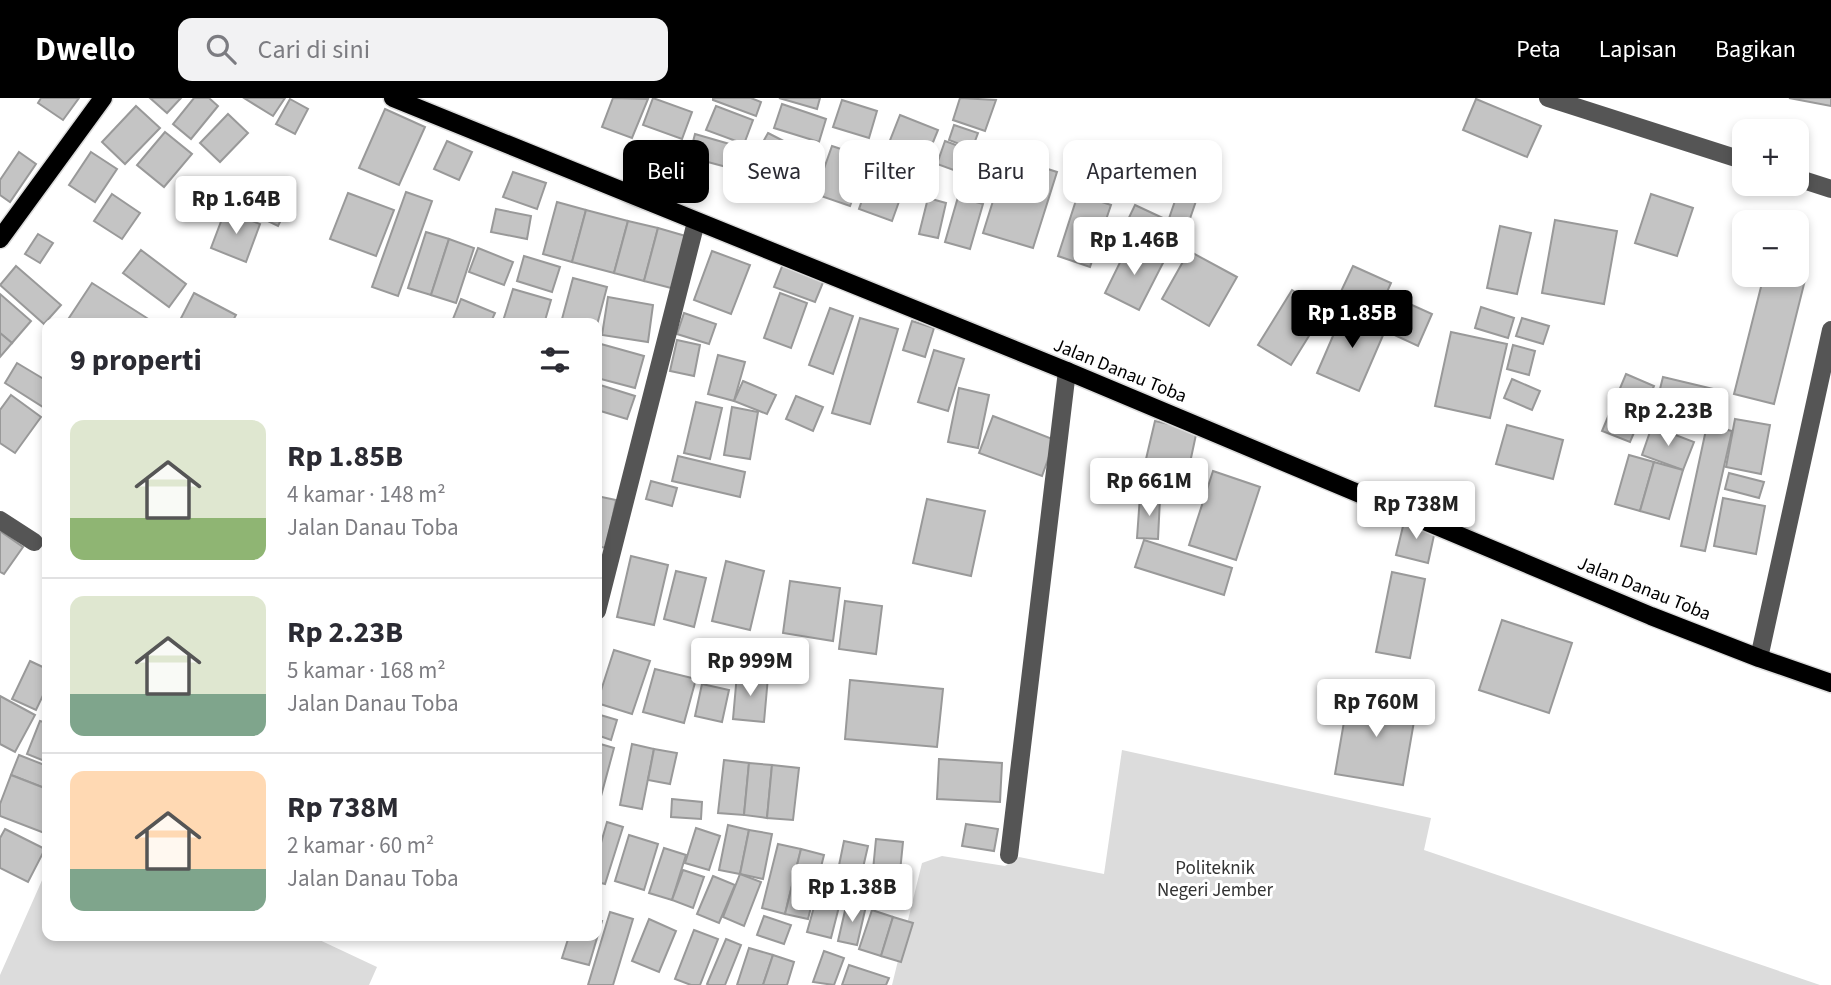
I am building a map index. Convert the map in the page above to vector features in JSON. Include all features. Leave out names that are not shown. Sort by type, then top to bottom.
[{"type":"main road","points":[[0,239],[103,98]]},
{"type":"main road","name":"Jalan Danau Toba","points":[[393,98],[1067,371],[1651,616],[1831,683]]},
{"type":"street","points":[[1548,98],[1732,157]]},
{"type":"street","points":[[1809,182],[1831,189]]},
{"type":"street","points":[[602,589],[696,222]]},
{"type":"street","points":[[1759,658],[1831,330]]},
{"type":"street","points":[[1009,855],[1067,371]]},
{"type":"street","points":[[0,520],[34,542]]},
{"type":"green space","name":"Politeknik Negeri Jember","points":[[1122,750],[1431,818],[1424,850],[1820,985],[892,985],[922,863],[942,856],[1005,866],[1019,857],[1104,874]]},
{"type":"green space","points":[[42,880],[42,941],[322,941],[377,967],[369,985],[0,985],[0,975]]},
{"type":"building","points":[[41,98],[79,98],[63,120],[38,103]]},
{"type":"building","points":[[150,98],[181,98],[167,113]]},
{"type":"building","points":[[194,98],[209,98],[218,106],[191,139],[173,124]]},
{"type":"building","points":[[244,98],[285,98],[273,116]]},
{"type":"building","points":[[613,98],[648,99],[632,138],[602,127]]},
{"type":"building","points":[[653,98],[692,112],[682,139],[643,125]]},
{"type":"building","points":[[713,98],[751,98],[761,102],[756,116]]},
{"type":"building","points":[[779,98],[820,98],[817,109]]},
{"type":"building","points":[[960,98],[996,100],[985,131],[953,120]]},
{"type":"building","points":[[1789,98],[1831,98],[1831,106]]},
{"type":"building","points":[[290,99],[308,109],[295,134],[276,124]]},
{"type":"building","points":[[1476,99],[1541,126],[1527,157],[1463,130]]},
{"type":"building","points":[[842,100],[877,111],[869,138],[833,127]]},
{"type":"building","points":[[782,104],[826,119],[820,140],[774,128]]},
{"type":"building","points":[[136,106],[160,128],[125,164],[102,142]]},
{"type":"building","points":[[716,106],[753,120],[746,140],[733,140],[706,130]]},
{"type":"building","points":[[385,109],[425,127],[399,185],[359,168]]},
{"type":"building","points":[[228,114],[248,133],[220,162],[200,143]]},
{"type":"building","points":[[900,115],[938,130],[934,140],[890,140]]},
{"type":"building","points":[[954,125],[978,133],[975,140],[949,140]]},
{"type":"building","points":[[165,132],[192,154],[164,187],[137,165]]},
{"type":"building","points":[[768,133],[782,140],[764,140]]},
{"type":"building","points":[[695,134],[723,142],[723,166],[709,162],[709,140],[693,140]]},
{"type":"building","points":[[447,141],[472,152],[459,180],[434,169]]},
{"type":"building","points":[[945,141],[953,144],[953,170],[939,165]]},
{"type":"building","points":[[832,146],[839,148],[839,202],[825,197],[825,166]]},
{"type":"building","points":[[19,152],[36,164],[10,202],[0,195],[0,180]]},
{"type":"building","points":[[91,152],[117,169],[95,202],[69,185]]},
{"type":"building","points":[[1049,169],[1057,172],[1049,197]]},
{"type":"building","points":[[513,172],[546,183],[537,209],[503,197]]},
{"type":"building","points":[[254,187],[289,204],[278,226],[243,209]]},
{"type":"building","points":[[406,192],[432,201],[398,296],[372,287]]},
{"type":"building","points":[[348,193],[394,210],[376,256],[330,239]]},
{"type":"building","points":[[112,194],[140,213],[122,239],[94,221]]},
{"type":"building","points":[[1651,194],[1693,208],[1677,256],[1635,243]]},
{"type":"building","points":[[557,202],[586,210],[572,262],[543,254]]},
{"type":"building","points":[[861,203],[898,203],[892,221],[859,209]]},
{"type":"building","points":[[927,203],[946,203],[938,238],[919,234]]},
{"type":"building","points":[[956,203],[983,204],[970,249],[945,242]]},
{"type":"building","points":[[992,203],[1047,203],[1033,248],[983,233]]},
{"type":"building","points":[[1075,203],[1111,205],[1090,267],[1058,256]]},
{"type":"building","points":[[1174,203],[1195,203],[1184,236],[1165,230]]},
{"type":"building","points":[[1135,205],[1165,219],[1152,245],[1123,230]]},
{"type":"building","points":[[496,209],[531,216],[527,239],[491,232]]},
{"type":"building","points":[[586,210],[628,221],[614,273],[572,262]]},
{"type":"building","points":[[225,211],[260,224],[246,262],[211,248]]},
{"type":"building","points":[[1555,220],[1617,231],[1604,304],[1542,293]]},
{"type":"building","points":[[628,221],[658,228],[644,281],[614,273]]},
{"type":"building","points":[[1500,226],[1531,233],[1517,294],[1487,288]]},
{"type":"building","points":[[658,228],[689,237],[675,289],[644,281]]},
{"type":"building","points":[[426,232],[449,239],[431,295],[408,288]]},
{"type":"building","points":[[38,234],[53,243],[40,263],[25,254]]},
{"type":"building","points":[[449,239],[474,248],[456,303],[431,295]]},
{"type":"building","points":[[1129,244],[1164,261],[1139,310],[1105,293]]},
{"type":"building","points":[[478,248],[513,262],[504,285],[469,272]]},
{"type":"building","points":[[141,250],[186,284],[169,307],[123,273]]},
{"type":"building","points":[[712,251],[750,265],[731,314],[694,300]]},
{"type":"building","points":[[1189,251],[1237,277],[1209,326],[1162,299]]},
{"type":"building","points":[[524,256],[560,267],[552,292],[517,281]]},
{"type":"building","points":[[783,264],[824,280],[815,302],[774,287]]},
{"type":"building","points":[[16,266],[61,305],[49,318],[42,318],[42,322],[0,285]]},
{"type":"building","points":[[1353,266],[1391,283],[1375,319],[1336,302]]},
{"type":"building","points":[[573,278],[607,287],[599,318],[562,318]]},
{"type":"building","points":[[92,283],[147,318],[69,318]]},
{"type":"building","points":[[1761,287],[1803,287],[1774,404],[1734,394]]},
{"type":"building","points":[[513,289],[551,300],[546,318],[504,318]]},
{"type":"building","points":[[1292,290],[1325,310],[1291,365],[1258,345]]},
{"type":"building","points":[[194,293],[236,315],[234,318],[181,318]]},
{"type":"building","points":[[780,293],[807,303],[791,348],[764,338]]},
{"type":"building","points":[[0,294],[31,321],[12,343],[0,333]]},
{"type":"building","points":[[608,297],[653,305],[648,342],[602,335]]},
{"type":"building","points":[[461,299],[495,313],[493,318],[453,318]]},
{"type":"building","points":[[1403,301],[1432,314],[1418,346],[1388,332]]},
{"type":"building","points":[[1481,307],[1514,318],[1508,338],[1475,328]]},
{"type":"building","points":[[830,308],[853,316],[833,374],[809,365]]},
{"type":"building","points":[[1345,308],[1387,326],[1359,391],[1317,373]]},
{"type":"building","points":[[684,313],[716,324],[709,344],[677,334]]},
{"type":"building","points":[[860,318],[898,329],[870,424],[832,413]]},
{"type":"building","points":[[1522,318],[1549,326],[1543,344],[1516,336]]},
{"type":"building","points":[[912,321],[934,328],[925,357],[903,350]]},
{"type":"building","points":[[1451,332],[1507,344],[1490,418],[1435,406]]},
{"type":"building","points":[[0,333],[12,343],[0,357]]},
{"type":"building","points":[[677,340],[700,345],[694,376],[670,371]]},
{"type":"building","points":[[602,344],[644,356],[635,388],[602,379]]},
{"type":"building","points":[[1513,345],[1535,351],[1529,375],[1507,369]]},
{"type":"building","points":[[934,350],[964,359],[948,411],[918,402]]},
{"type":"building","points":[[718,355],[745,362],[734,401],[708,394]]},
{"type":"building","points":[[17,363],[42,378],[42,406],[5,383]]},
{"type":"building","points":[[1626,374],[1654,386],[1630,442],[1602,431]]},
{"type":"building","points":[[1663,377],[1726,392],[1721,416],[1657,401]]},
{"type":"building","points":[[1512,379],[1540,391],[1532,410],[1504,398]]},
{"type":"building","points":[[743,381],[776,395],[767,414],[734,401]]},
{"type":"building","points":[[602,386],[635,396],[627,419],[602,412]]},
{"type":"building","points":[[959,388],[989,395],[978,448],[948,442]]},
{"type":"building","points":[[11,395],[41,417],[15,453],[0,443],[0,410]]},
{"type":"building","points":[[796,396],[823,407],[813,431],[786,419]]},
{"type":"building","points":[[696,402],[722,408],[710,459],[684,453]]},
{"type":"building","points":[[732,407],[758,412],[750,459],[724,455]]},
{"type":"building","points":[[993,416],[1055,440],[1042,476],[979,453]]},
{"type":"building","points":[[1735,419],[1770,425],[1761,474],[1726,467]]},
{"type":"building","points":[[1155,421],[1197,430],[1185,486],[1142,476]]},
{"type":"building","points":[[1507,425],[1563,440],[1553,479],[1496,464]]},
{"type":"building","points":[[1707,425],[1732,431],[1705,551],[1681,546]]},
{"type":"building","points":[[1652,426],[1694,442],[1683,470],[1642,455]]},
{"type":"building","points":[[1629,455],[1654,462],[1640,511],[1615,504]]},
{"type":"building","points":[[678,456],[745,472],[740,497],[672,481]]},
{"type":"building","points":[[1654,462],[1683,470],[1669,519],[1640,511]]},
{"type":"building","points":[[1213,471],[1260,487],[1236,560],[1189,545]]},
{"type":"building","points":[[1729,473],[1764,482],[1759,498],[1725,489]]},
{"type":"building","points":[[651,481],[677,488],[672,506],[646,499]]},
{"type":"building","points":[[1140,496],[1160,498],[1158,539],[1137,538]]},
{"type":"building","points":[[602,497],[616,500],[606,548],[602,547]]},
{"type":"building","points":[[1723,498],[1765,506],[1756,554],[1714,546]]},
{"type":"building","points":[[927,499],[985,511],[971,576],[913,563]]},
{"type":"building","points":[[1405,518],[1436,526],[1428,563],[1396,555]]},
{"type":"building","points":[[0,531],[23,547],[4,574],[0,572]]},
{"type":"building","points":[[1144,540],[1232,568],[1224,595],[1135,567]]},
{"type":"building","points":[[631,556],[668,565],[654,625],[617,617]]},
{"type":"building","points":[[726,561],[764,571],[750,630],[712,621]]},
{"type":"building","points":[[676,571],[706,578],[694,627],[664,619]]},
{"type":"building","points":[[1392,572],[1425,579],[1410,658],[1376,652]]},
{"type":"building","points":[[790,581],[840,588],[833,641],[783,633]]},
{"type":"building","points":[[845,601],[882,606],[876,654],[839,649]]},
{"type":"building","points":[[1502,620],[1572,643],[1549,713],[1479,690]]},
{"type":"building","points":[[614,650],[650,661],[632,714],[602,705],[602,687]]},
{"type":"building","points":[[30,661],[42,667],[42,697],[36,710],[12,699]]},
{"type":"building","points":[[655,669],[696,679],[684,723],[643,712]]},
{"type":"building","points":[[737,674],[768,677],[764,722],[733,719]]},
{"type":"building","points":[[850,680],[943,689],[937,747],[845,739]]},
{"type":"building","points":[[702,684],[729,690],[722,722],[695,716]]},
{"type":"building","points":[[1349,693],[1417,704],[1403,785],[1335,774]]},
{"type":"building","points":[[0,696],[35,715],[15,752],[0,744]]},
{"type":"building","points":[[602,716],[617,720],[611,740],[602,737]]},
{"type":"building","points":[[40,721],[42,722],[42,760],[27,754]]},
{"type":"building","points":[[602,744],[614,748],[602,792]]},
{"type":"building","points":[[632,744],[654,749],[642,809],[620,805]]},
{"type":"building","points":[[654,749],[677,753],[670,784],[648,780]]},
{"type":"building","points":[[19,755],[42,764],[42,787],[11,775]]},
{"type":"building","points":[[939,759],[1002,763],[1000,802],[937,799]]},
{"type":"building","points":[[724,760],[749,763],[744,815],[718,813]]},
{"type":"building","points":[[749,763],[772,765],[767,818],[744,815]]},
{"type":"building","points":[[772,765],[799,768],[793,820],[767,818]]},
{"type":"building","points":[[11,775],[42,787],[42,832],[0,816],[0,804]]},
{"type":"building","points":[[672,799],[702,802],[701,819],[671,817]]},
{"type":"building","points":[[607,822],[623,827],[605,884],[602,883],[602,840]]},
{"type":"building","points":[[966,824],[998,829],[994,851],[962,846]]},
{"type":"building","points":[[728,825],[749,830],[740,874],[719,870]]},
{"type":"building","points":[[696,828],[720,836],[709,870],[685,863]]},
{"type":"building","points":[[5,829],[42,848],[42,855],[28,882],[0,868],[0,838]]},
{"type":"building","points":[[749,830],[772,834],[763,879],[740,874]]},
{"type":"building","points":[[629,835],[658,844],[644,890],[615,881]]},
{"type":"building","points":[[876,839],[903,842],[900,872],[873,870]]},
{"type":"building","points":[[844,841],[868,846],[859,885],[836,880]]},
{"type":"building","points":[[778,844],[801,849],[785,914],[762,908]]},
{"type":"building","points":[[664,848],[686,855],[672,900],[649,893]]},
{"type":"building","points":[[801,849],[824,855],[808,919],[785,914]]},
{"type":"building","points":[[683,870],[704,877],[693,908],[672,900]]},
{"type":"building","points":[[740,874],[761,882],[744,926],[723,917]]},
{"type":"building","points":[[713,876],[735,885],[719,923],[697,914]]},
{"type":"building","points":[[869,877],[904,886],[899,906],[863,897]]},
{"type":"building","points":[[819,889],[842,895],[831,938],[807,932]]},
{"type":"building","points":[[847,902],[866,906],[857,945],[838,941]]},
{"type":"building","points":[[872,910],[893,917],[881,956],[859,949]]},
{"type":"building","points":[[610,912],[633,919],[613,985],[588,985],[602,941]]},
{"type":"building","points":[[764,916],[791,925],[784,944],[757,935]]},
{"type":"building","points":[[893,917],[913,923],[901,962],[881,956]]},
{"type":"building","points":[[649,919],[676,931],[659,972],[632,961]]},
{"type":"building","points":[[694,930],[718,939],[700,985],[691,985],[675,979]]},
{"type":"building","points":[[726,939],[741,945],[725,985],[709,985],[707,984]]},
{"type":"building","points":[[567,941],[596,941],[589,965],[562,958]]},
{"type":"building","points":[[749,948],[773,955],[763,985],[737,985]]},
{"type":"building","points":[[824,951],[844,958],[834,985],[813,982]]},
{"type":"building","points":[[773,955],[794,962],[787,985],[763,985]]},
{"type":"building","points":[[849,965],[889,978],[886,985],[842,985]]}]
